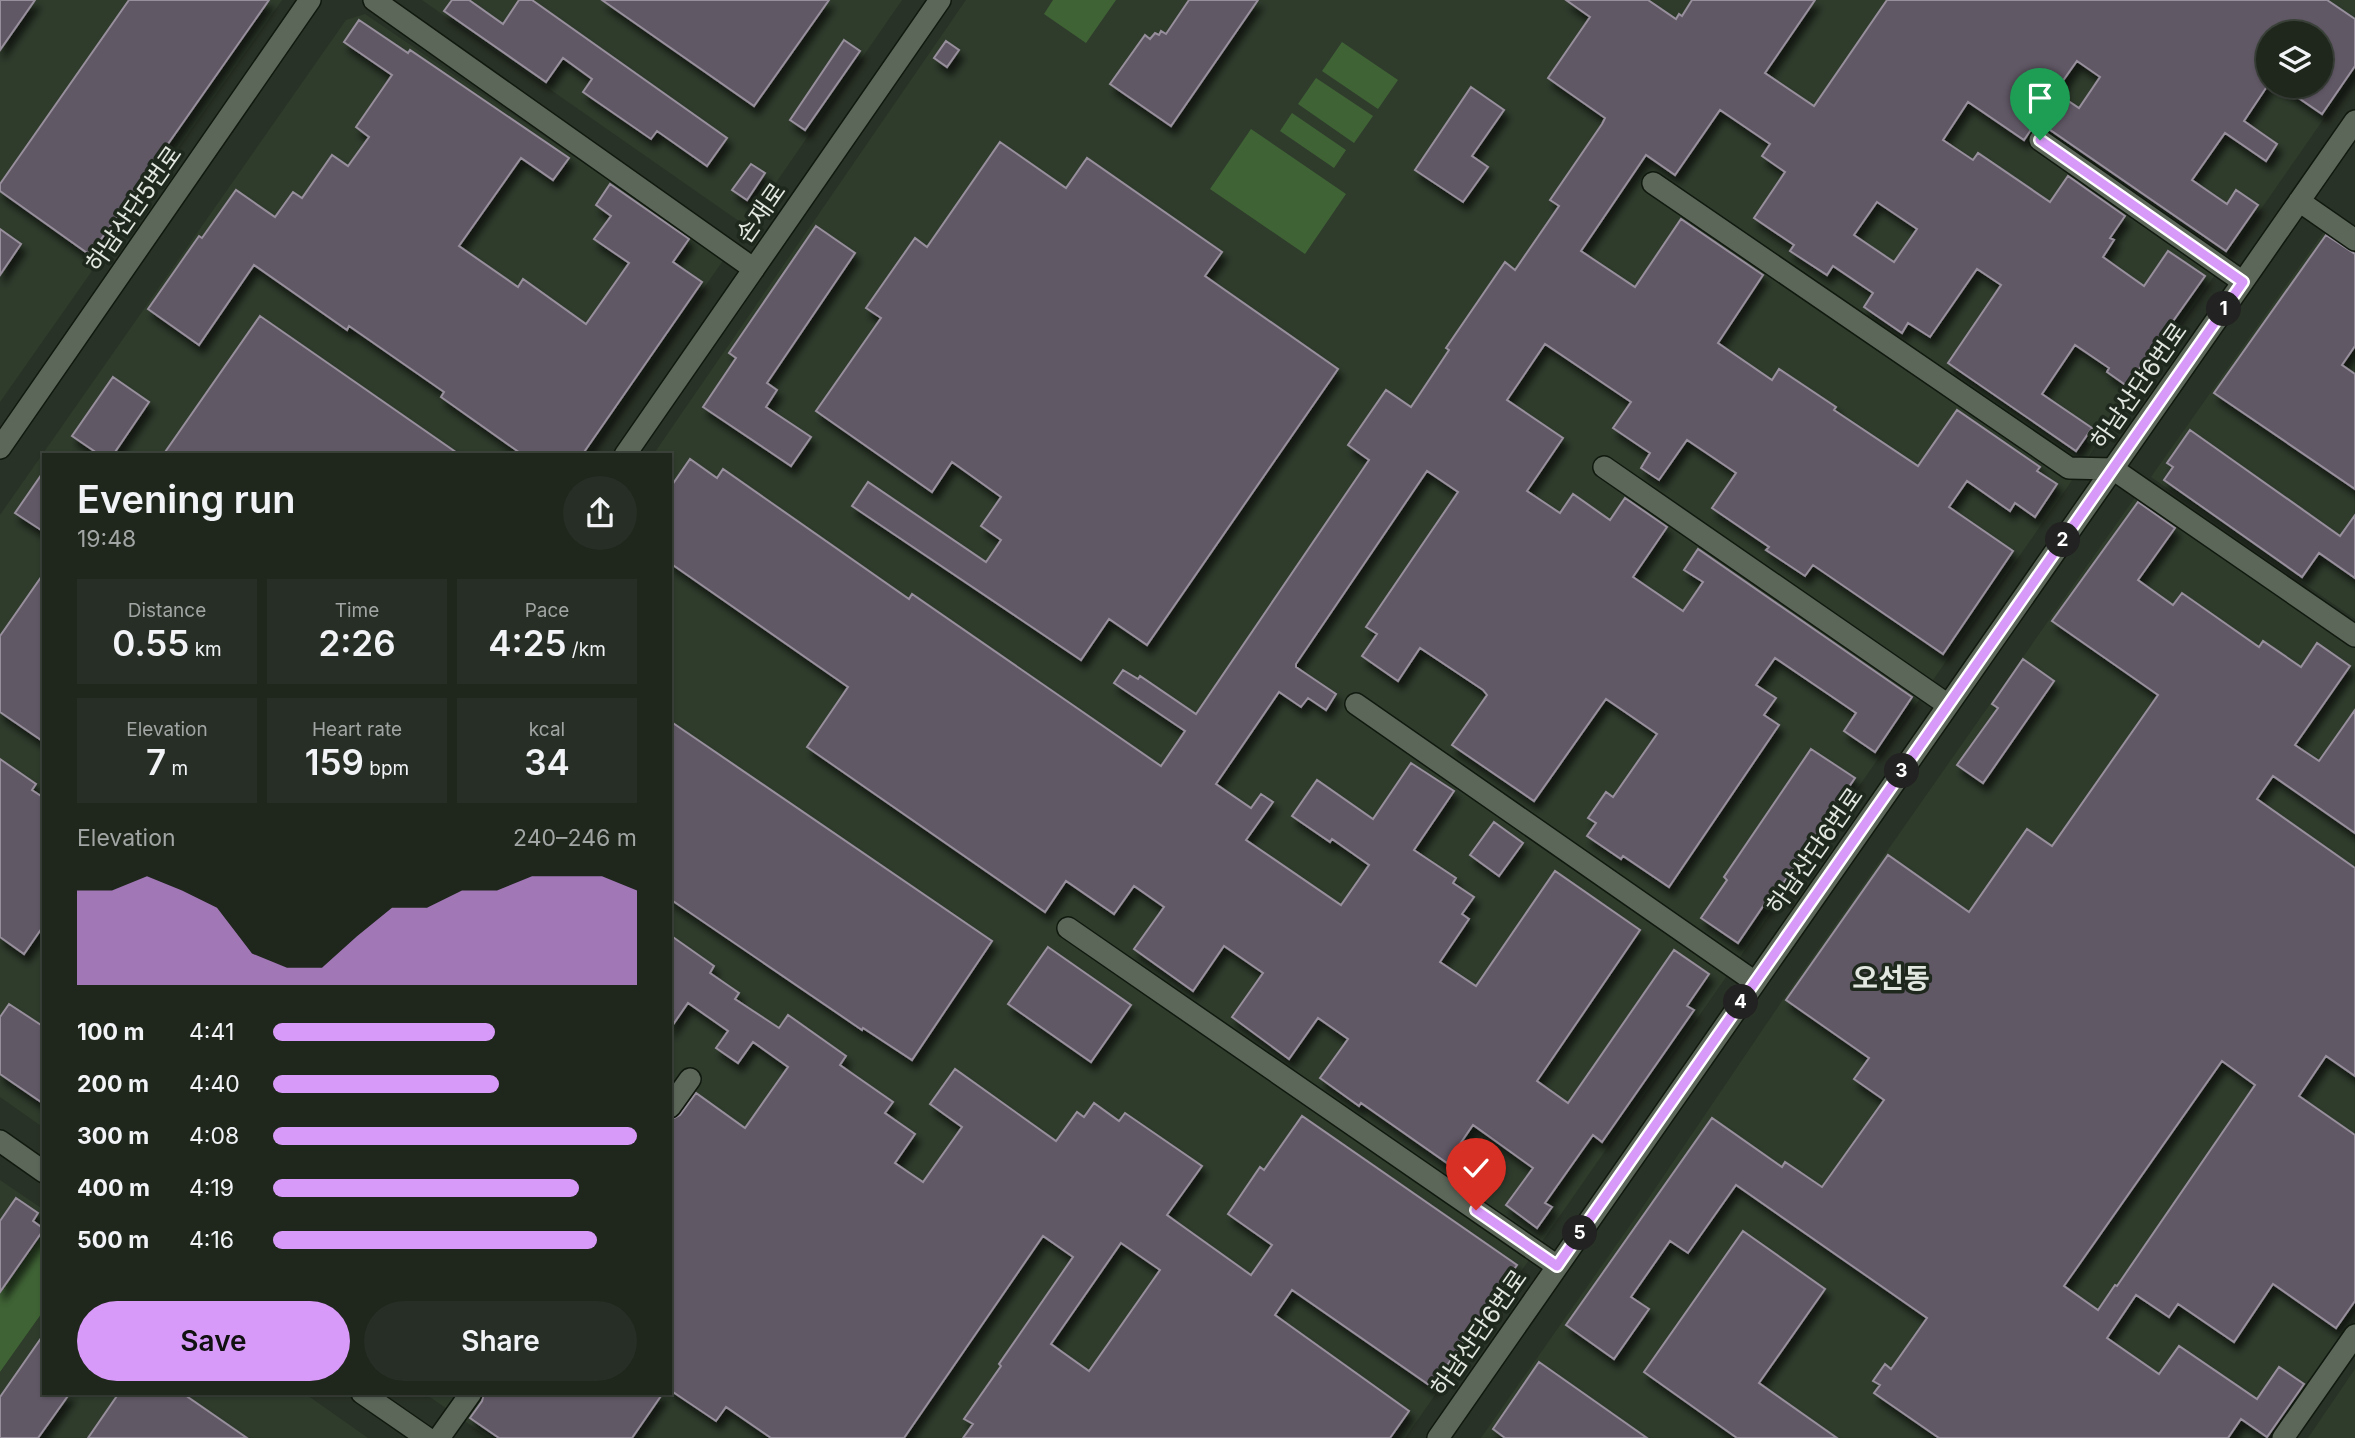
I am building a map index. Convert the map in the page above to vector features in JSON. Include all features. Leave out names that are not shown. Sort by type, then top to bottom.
[{"type":"street","name":"하남산단5번로","points":[[0,448],[310,0]]},
{"type":"street","points":[[374,0],[754,269]]},
{"type":"street","name":"손재로","points":[[626,453],[940,0]]},
{"type":"street","name":"하남산단6번로","points":[[1438,1438],[2355,121]]},
{"type":"street","points":[[2040,140],[2243,282]]},
{"type":"street","points":[[1653,183],[2069,468],[2113,469],[2355,636]]},
{"type":"street","points":[[2299,201],[2355,240]]},
{"type":"street","points":[[1604,467],[1948,705]]},
{"type":"street","points":[[1356,704],[1755,982]]},
{"type":"street","points":[[1068,928],[1557,1266]]},
{"type":"street","points":[[672,1104],[690,1079]]},
{"type":"street","points":[[0,1141],[42,1171]]},
{"type":"street","points":[[2283,1438],[2355,1335]]},
{"type":"street","points":[[365,1395],[427,1438]]},
{"type":"street","points":[[439,1438],[470,1395]]},
{"type":"shaded area","points":[[0,0],[282,0],[0,402]]},
{"type":"shaded area","points":[[422,0],[902,0],[746,226]]},
{"type":"shaded area","points":[[966,0],[2355,0],[2355,74],[1405,1438],[489,1438],[427,1395],[672,1395],[672,453],[654,453]]},
{"type":"shaded area","points":[[365,14],[724,259],[589,453],[43,453],[346,20]]},
{"type":"shaded area","points":[[2326,229],[2355,250],[2355,619],[2151,477]]},
{"type":"shaded area","points":[[42,455],[42,1127],[0,1097],[0,515]]},
{"type":"shaded area","points":[[2136,496],[2355,646],[2355,1317],[2270,1438],[1481,1438],[1636,1217],[1782,1001]]},
{"type":"shaded area","points":[[0,1180],[42,1209],[42,1235],[0,1294]]},
{"type":"shaded area","points":[[42,1313],[42,1395],[307,1395],[368,1438],[0,1438],[0,1372]]},
{"type":"shaded area","points":[[2355,1369],[2355,1438],[2308,1438]]},
{"type":"green space","points":[[1053,0],[1116,0],[1086,43],[1044,14]]},
{"type":"green space","points":[[1342,42],[1398,80],[1378,109],[1322,71]]},
{"type":"green space","points":[[1316,78],[1373,116],[1354,143],[1298,104]]},
{"type":"green space","points":[[1292,113],[1346,150],[1334,168],[1280,131]]},
{"type":"green space","points":[[1251,129],[1346,194],[1305,254],[1210,189]]},
{"type":"green space","points":[[42,1235],[42,1313],[0,1372],[0,1294]]},
{"type":"building","points":[[0,0],[35,0],[0,50]]},
{"type":"building","points":[[129,0],[269,0],[90,255],[0,191],[0,184]]},
{"type":"building","points":[[452,0],[469,0],[503,24],[519,0],[532,0],[727,138],[707,166],[657,131],[651,139],[583,92],[592,79],[563,58],[546,82],[444,11]]},
{"type":"building","points":[[602,0],[829,0],[754,106]]},
{"type":"building","points":[[1189,0],[1258,0],[1171,126],[1110,84],[1145,35],[1150,39],[1161,31],[1166,34]]},
{"type":"building","points":[[1566,0],[1648,0],[1676,19],[1679,14],[1682,16],[1692,0],[1815,0],[1765,73],[1814,106],[1887,0],[2327,0],[2355,19],[2355,66],[2333,98],[2333,21],[2256,21],[2256,98],[2259,98],[2244,121],[2277,144],[2266,161],[2225,133],[2192,180],[2227,204],[2236,190],[2258,205],[2226,251],[2037,121],[2024,140],[1968,102],[1943,140],[1973,160],[1978,153],[2050,202],[2068,176],[2125,216],[2110,238],[2114,240],[2103,257],[2144,286],[2168,251],[2205,276],[2127,386],[2107,372],[2109,368],[2075,345],[2042,394],[2092,428],[2076,451],[1948,363],[2001,285],[1977,269],[1930,337],[1908,323],[1902,333],[1864,307],[1873,293],[1833,266],[1827,275],[1790,251],[1794,245],[1754,218],[1785,172],[1762,156],[1770,144],[1720,110],[1675,175],[1646,155],[1581,251],[1635,287],[1681,219],[1763,275],[1718,343],[1772,380],[1779,369],[1836,407],[1834,410],[1918,466],[1957,410],[2040,467],[2037,471],[2057,484],[2035,517],[2015,503],[2010,511],[1967,481],[1949,507],[2013,551],[1943,654],[1813,565],[1805,576],[1766,550],[1769,547],[1712,508],[1736,473],[1687,440],[1659,480],[1641,468],[1650,453],[1613,428],[1631,402],[1545,344],[1507,400],[1563,438],[1527,491],[1560,513],[1573,494],[1610,520],[1625,498],[1667,527],[1633,577],[1683,611],[1703,582],[1684,570],[1698,549],[1912,697],[1875,752],[1844,731],[1856,713],[1775,658],[1756,685],[1776,698],[1764,715],[1779,725],[1669,887],[1587,836],[1596,823],[1588,818],[1606,792],[1613,797],[1657,734],[1606,699],[1534,801],[1452,745],[1487,695],[1483,690],[1420,648],[1398,681],[1362,656],[1377,634],[1366,627],[1458,492],[1427,471],[1296,664],[1296,667],[1336,694],[1326,710],[1308,698],[1301,707],[1279,692],[1216,784],[1251,808],[1261,794],[1273,802],[1246,840],[1341,905],[1369,865],[1292,816],[1317,780],[1373,819],[1411,763],[1454,791],[1414,850],[1456,878],[1453,883],[1474,897],[1462,914],[1469,919],[1440,962],[1476,986],[1555,871],[1640,930],[1537,1081],[1568,1103],[1674,950],[1709,974],[1687,1006],[1694,1010],[1602,1142],[1593,1135],[1545,1203],[1552,1207],[1537,1228],[1506,1205],[1533,1168],[1473,1125],[1447,1163],[1320,1078],[1348,1039],[1318,1018],[1289,1059],[1232,1017],[1263,973],[1224,946],[1193,991],[1134,949],[1164,907],[1134,886],[1114,914],[1066,881],[1045,912],[807,747],[848,687],[672,564],[672,485],[690,459],[717,478],[723,469],[909,599],[912,594],[1161,766],[1185,731],[1114,683],[1123,670],[1138,679],[1140,676],[1196,714],[1369,460],[1348,445],[1386,390],[1411,407],[1449,350],[1446,348],[1505,262],[1515,270],[1559,206],[1550,200],[1605,118],[1548,78],[1590,17]],"holes":[[[2077,61],[2100,77],[2079,108],[2055,92]],[[1877,202],[1917,229],[1894,262],[1854,235]]]},
{"type":"building","points":[[359,20],[408,53],[410,50],[569,158],[553,180],[521,158],[459,246],[518,287],[523,279],[586,324],[629,263],[594,239],[611,216],[596,205],[610,184],[689,239],[673,262],[702,282],[583,453],[520,453],[441,397],[444,392],[349,326],[347,330],[254,265],[199,345],[148,309],[199,236],[202,238],[236,190],[275,217],[293,192],[302,198],[332,155],[348,166],[369,137],[356,127],[392,75],[344,42]]},
{"type":"building","points":[[844,40],[860,51],[805,130],[790,120]]},
{"type":"building","points":[[946,41],[959,50],[947,67],[934,58]]},
{"type":"building","points":[[1471,87],[1504,110],[1472,156],[1488,167],[1463,202],[1415,170]]},
{"type":"building","points":[[2299,98],[2333,98],[2322,114]]},
{"type":"building","points":[[1000,142],[1066,188],[1087,158],[1222,252],[1205,276],[1338,369],[1147,645],[1109,619],[1081,660],[852,506],[868,482],[986,562],[1001,540],[981,526],[1001,497],[952,462],[932,492],[816,411],[881,318],[866,308],[915,238],[927,247]]},
{"type":"building","points":[[751,164],[765,173],[747,200],[732,190]]},
{"type":"building","points":[[816,226],[855,253],[767,383],[777,390],[766,407],[811,437],[791,466],[703,407],[736,358],[729,353]]},
{"type":"building","points":[[0,229],[21,244],[0,275]]},
{"type":"building","points":[[2326,235],[2355,254],[2355,346],[2342,365],[2355,374],[2355,489],[2214,393]]},
{"type":"building","points":[[260,316],[457,453],[164,453]]},
{"type":"building","points":[[113,377],[149,402],[114,453],[97,453],[72,436]]},
{"type":"building","points":[[2190,430],[2340,536],[2355,515],[2355,578],[2319,553],[2302,577],[2164,480],[2173,467],[2167,463]]},
{"type":"building","points":[[42,474],[42,531],[15,513]]},
{"type":"building","points":[[2138,502],[2175,528],[2138,580],[2173,605],[2182,593],[2259,647],[2263,641],[2301,667],[2317,643],[2350,666],[2295,745],[2319,761],[2355,710],[2355,833],[2273,776],[2257,799],[2355,868],[2355,1076],[2326,1056],[2299,1096],[2355,1135],[2355,1301],[2336,1328],[2273,1284],[2234,1342],[2178,1304],[2169,1317],[2136,1295],[2107,1338],[2159,1374],[2179,1346],[2257,1399],[2279,1367],[2304,1384],[2267,1437],[2241,1419],[2228,1438],[1939,1438],[1874,1393],[1880,1385],[1873,1381],[1885,1364],[1891,1369],[1927,1318],[1736,1185],[1688,1253],[1670,1241],[1631,1297],[1649,1309],[1614,1359],[1566,1325],[1712,1118],[1782,1167],[1785,1162],[1822,1187],[1884,1100],[1854,1079],[1869,1058],[1786,1000],[1888,855],[1969,912],[2027,829],[2052,846],[2158,695],[2052,621]],"holes":[[[2222,1061],[2255,1085],[2098,1310],[2064,1286]]]},
{"type":"building","points":[[42,576],[42,741],[0,712],[0,636]]},
{"type":"building","points":[[2023,659],[2054,681],[1983,783],[1957,765],[1998,708],[1992,704]]},
{"type":"building","points":[[672,722],[992,941],[912,1060],[863,1028],[862,1030],[672,900]]},
{"type":"building","points":[[1811,749],[1855,778],[1767,907],[1764,905],[1738,943],[1701,918],[1727,880],[1724,877]]},
{"type":"building","points":[[0,759],[36,784],[32,790],[42,797],[42,928],[24,954],[0,937]]},
{"type":"building","points":[[1494,822],[1523,843],[1499,876],[1470,855]]},
{"type":"building","points":[[672,936],[714,966],[710,973],[739,993],[735,999],[779,1028],[788,1015],[846,1056],[840,1065],[893,1102],[885,1113],[915,1134],[895,1163],[923,1182],[962,1127],[930,1104],[955,1069],[1056,1141],[1077,1112],[1084,1117],[1094,1103],[1119,1121],[1125,1113],[1202,1166],[1167,1215],[1251,1275],[1272,1245],[1228,1214],[1260,1167],[1264,1170],[1302,1116],[1517,1265],[1432,1387],[1292,1290],[1275,1315],[1409,1411],[1390,1438],[963,1438],[973,1424],[964,1419],[1073,1257],[1043,1236],[904,1438],[771,1438],[726,1407],[716,1421],[672,1391],[672,1119],[680,1115],[696,1093],[745,1128],[788,1067],[753,1042],[738,1063],[716,1048],[728,1031],[688,1003],[672,1026]],"holes":[[[1121,1243],[1160,1270],[1089,1371],[1051,1344]]]},
{"type":"building","points":[[1048,947],[1131,1005],[1091,1062],[1008,1004]]},
{"type":"building","points":[[9,1004],[42,1026],[42,1103],[0,1074],[0,1017]]},
{"type":"building","points":[[16,1198],[38,1213],[33,1221],[42,1228],[42,1232],[0,1292],[0,1221]]},
{"type":"building","points":[[1743,1231],[1825,1289],[1759,1383],[1837,1438],[1737,1438],[1644,1372]]},
{"type":"building","points":[[42,1337],[42,1395],[69,1395],[38,1438],[0,1438],[0,1397]]},
{"type":"building","points":[[1539,1362],[1647,1438],[1505,1438],[1493,1429]]},
{"type":"building","points":[[118,1395],[185,1395],[247,1438],[88,1438]]},
{"type":"building","points":[[484,1395],[662,1395],[632,1438],[499,1438],[470,1418]]},
{"type":"district","name":"오선동","points":[[1891,978]]},
{"type":"route","points":[[1476,1210],[1557,1266],[2243,282],[2040,140]]}]
